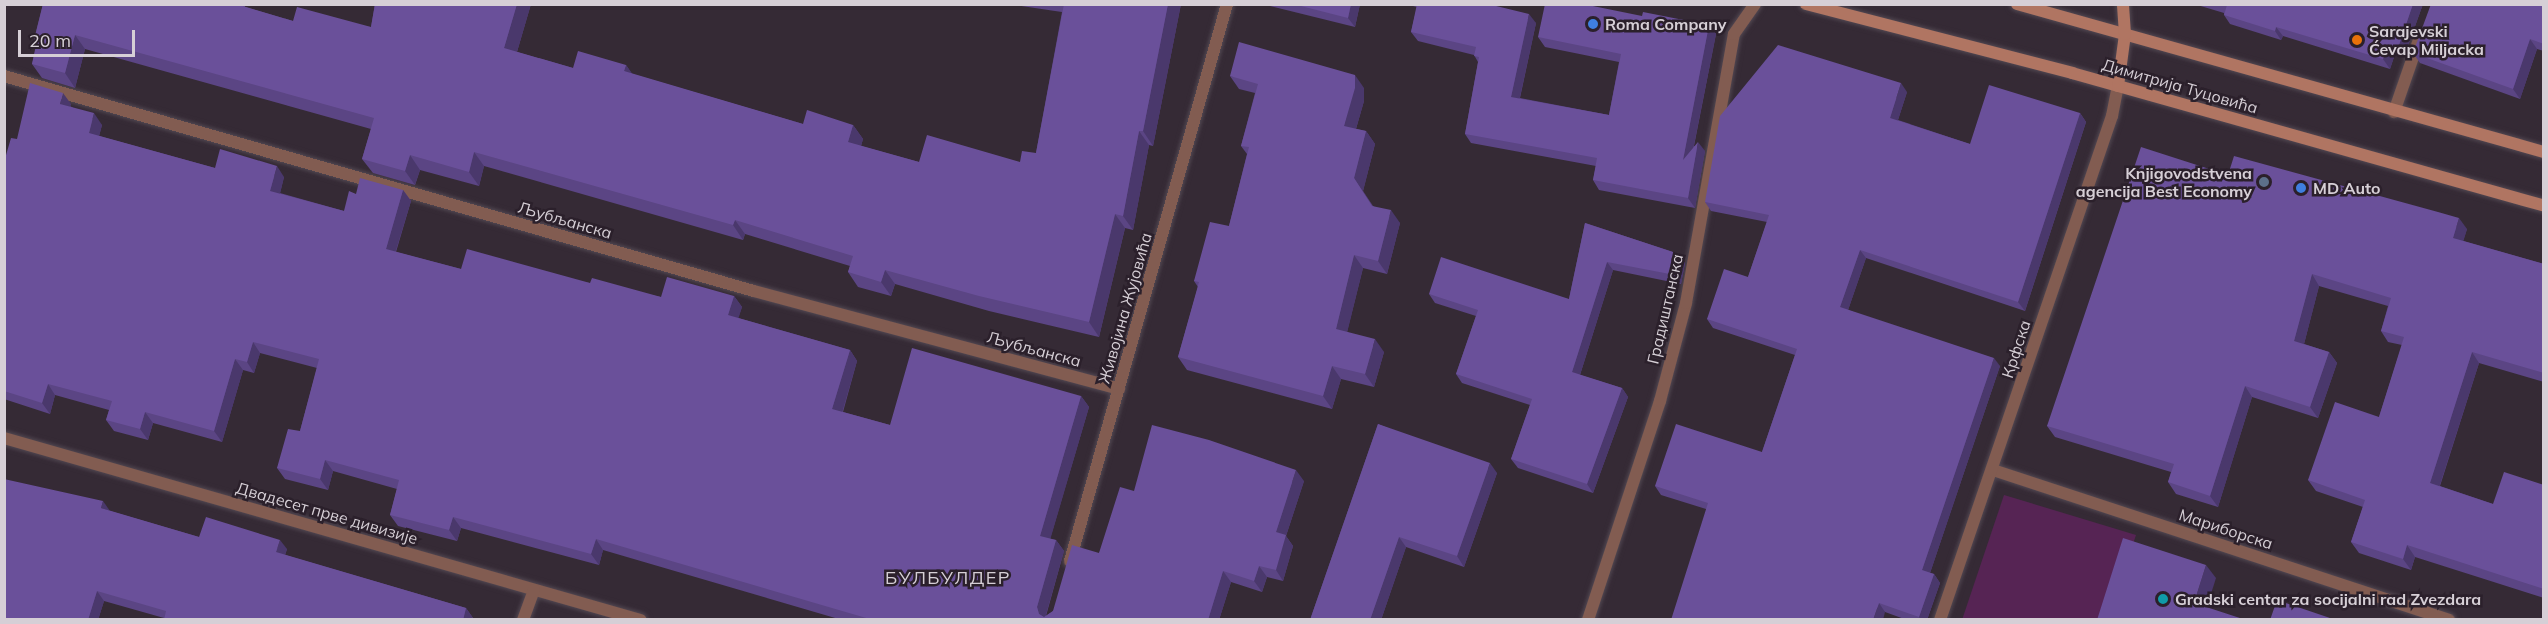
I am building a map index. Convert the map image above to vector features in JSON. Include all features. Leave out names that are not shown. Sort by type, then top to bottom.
[{"type":"main road","name":"Димитрија Туцовића","points":[[1806,4],[2118,86],[2544,206]]},
{"type":"main road","points":[[2017,4],[2544,153]]},
{"type":"main road","points":[[2118,86],[2125,34],[2122,4]]},
{"type":"street","name":"Живојина Жујовића","points":[[1066,575],[1227,4]]},
{"type":"street","name":"Градиштанска","points":[[1588,620],[1660,401],[1686,303],[1734,34],[1755,4]]},
{"type":"street","points":[[2394,112],[2424,26]]},
{"type":"street","name":"Љубљанска","points":[[4,76],[742,288],[1119,389]]},
{"type":"street","name":"Крфска","points":[[1940,620],[2112,116],[2118,86]]},
{"type":"street","name":"Двадесет прве дивизије","points":[[4,438],[641,620]]},
{"type":"street","name":"Мариборска","points":[[1993,470],[2449,620]]},
{"type":"street","points":[[523,620],[534,590]]},
{"type":"shaded area","points":[[2004,495],[2136,535],[2108,619],[1962,620]]},
{"type":"building","points":[[43,4],[236,4],[293,21],[297,7],[371,27],[375,4],[517,4],[504,48],[573,68],[578,51],[626,65],[624,71],[803,124],[807,110],[853,125],[848,142],[919,162],[927,135],[1020,162],[1022,151],[1036,153],[1064,4],[1168,4],[1143,131],[1139,131],[1123,216],[1115,214],[1089,322],[979,296],[885,270],[881,282],[848,272],[853,256],[735,220],[733,225],[474,152],[469,172],[410,155],[405,171],[362,159],[374,118],[75,35],[65,73],[32,64],[36,45],[33,44]]},
{"type":"building","points":[[1293,4],[1351,4],[1348,18]]},
{"type":"building","points":[[1417,4],[1488,4],[1529,14],[1511,97],[1609,115],[1621,54],[1538,37],[1545,4],[1583,4],[1642,16],[1643,12],[1709,25],[1683,160],[1698,142],[1688,198],[1593,180],[1597,158],[1465,134],[1479,57],[1474,56],[1476,47],[1411,32]]},
{"type":"building","points":[[2223,4],[2413,4],[2398,48],[2388,44],[2383,59],[2276,27],[2275,31],[2224,15],[2227,5]]},
{"type":"building","points":[[2431,4],[2544,4],[2544,44],[2530,39],[2513,89],[2413,53]]},
{"type":"building","points":[[1239,42],[1355,75],[1355,88],[1344,126],[1366,131],[1354,178],[1372,206],[1391,210],[1378,261],[1354,255],[1336,329],[1375,339],[1365,374],[1332,366],[1323,396],[1178,357],[1199,282],[1194,281],[1210,222],[1229,226],[1249,147],[1241,146],[1258,84],[1230,76]]},
{"type":"building","points":[[1778,45],[1901,83],[1890,118],[1970,144],[1989,85],[2080,113],[2018,302],[1860,250],[1840,307],[1994,358],[1922,570],[1934,574],[1919,617],[1879,603],[1873,620],[1671,620],[1708,503],[1655,486],[1676,424],[1762,452],[1797,349],[1707,319],[1724,269],[1748,277],[1769,215],[1705,202],[1720,116]]},
{"type":"building","points":[[30,83],[63,93],[60,104],[94,113],[89,133],[215,168],[220,149],[277,166],[270,191],[344,211],[349,191],[356,194],[360,178],[403,190],[386,249],[461,269],[467,249],[590,283],[592,278],[661,297],[667,277],[734,296],[728,315],[850,350],[832,409],[890,425],[912,348],[1081,396],[1040,536],[1056,540],[1037,607],[1039,614],[1044,617],[1053,611],[1072,545],[1099,553],[1120,487],[1134,491],[1152,425],[1209,440],[1296,470],[1276,532],[1286,535],[1276,570],[1259,566],[1254,581],[1223,571],[1208,620],[873,620],[596,539],[591,554],[453,517],[449,530],[390,515],[399,480],[325,460],[320,479],[277,468],[288,429],[300,431],[319,359],[253,342],[247,362],[235,359],[214,431],[145,412],[140,429],[106,420],[112,401],[48,384],[42,403],[4,391],[4,162],[11,138],[17,139]]},
{"type":"building","points":[[2141,147],[2228,175],[2234,156],[2459,218],[2453,238],[2544,264],[2544,373],[2472,352],[2430,483],[2493,504],[2504,472],[2544,485],[2544,589],[2407,545],[2403,559],[2351,542],[2365,500],[2308,480],[2335,402],[2379,417],[2404,337],[2381,331],[2391,298],[2312,274],[2294,341],[2329,352],[2310,407],[2245,386],[2210,496],[2168,482],[2174,464],[2047,426]]},
{"type":"building","points":[[1585,223],[1679,254],[1675,275],[1607,262],[1572,372],[1622,388],[1587,484],[1511,459],[1532,399],[1456,374],[1478,310],[1429,294],[1441,257],[1569,299]]},
{"type":"building","points":[[1378,424],[1490,463],[1457,556],[1399,537],[1370,620],[1310,620]]},
{"type":"building","points":[[4,479],[103,501],[101,508],[199,537],[206,517],[280,540],[276,552],[466,608],[463,620],[164,620],[166,611],[97,591],[88,620],[4,620]]},
{"type":"building","name":"Gradski centar za socijalni rad Zvezdara","points":[[2123,538],[2206,565],[2194,603],[2246,620],[2097,620]]},
{"type":"building","points":[[2277,600],[2330,618],[2348,620],[2270,620]]},
{"type":"place","name":"Roma Company","points":[[1593,24]]},
{"type":"place","name":"Sarajevski Ćevap Miljacka","points":[[2357,40]]},
{"type":"place","name":"Knjigovodstvena agencija Best Economy","points":[[2264,182]]},
{"type":"place","name":"MD Auto","points":[[2301,188]]},
{"type":"place","name":"Gradski centar za socijalni rad Zvezdara","points":[[2163,599]]},
{"type":"district","name":"БУЛБУЛДЕР","points":[[948,578]]}]
